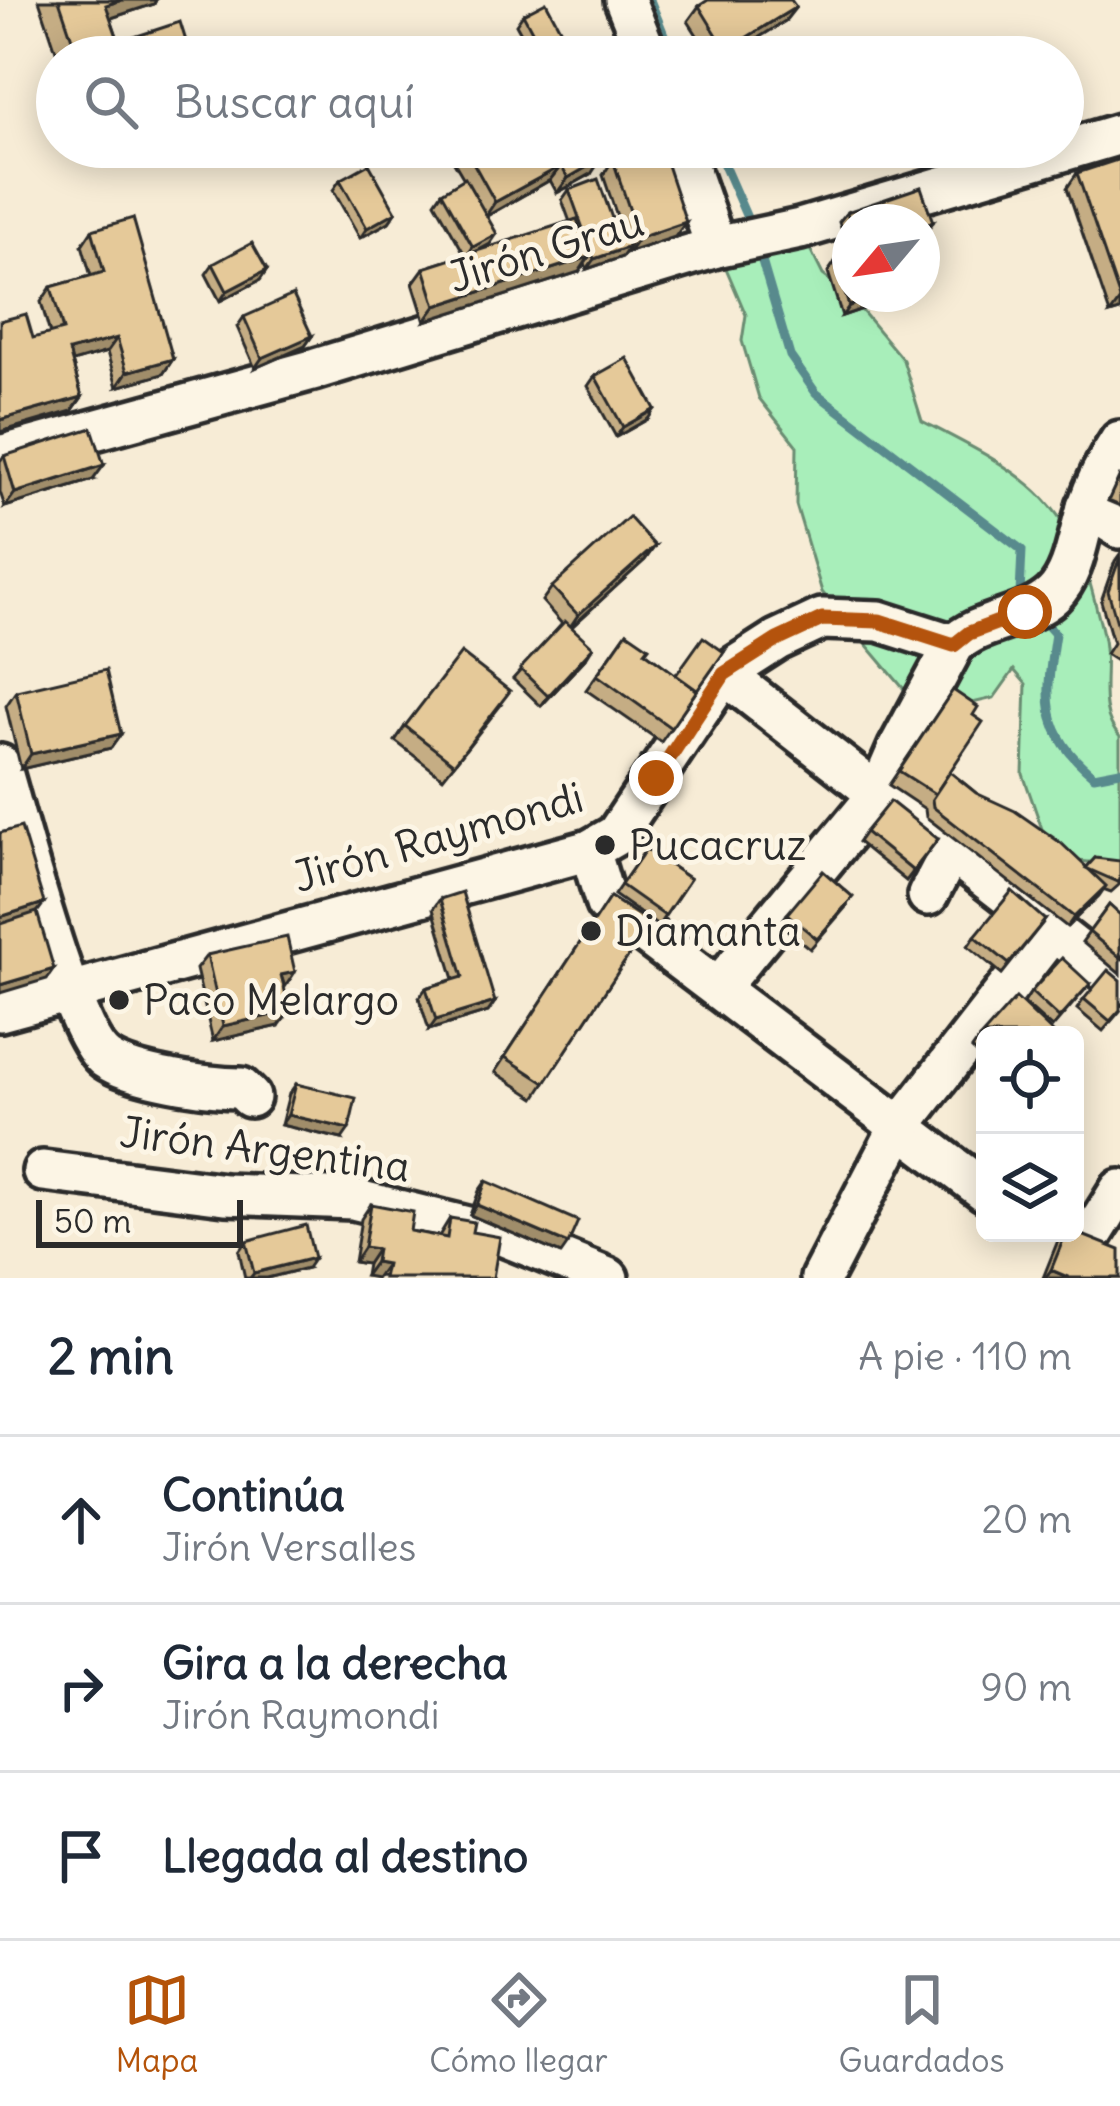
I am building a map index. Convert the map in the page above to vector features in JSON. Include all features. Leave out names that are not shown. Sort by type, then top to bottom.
[{"type":"street","points":[[626,0],[640,36]]},
{"type":"street","name":"Jirón Grau","points":[[1084,145],[1120,134]]},
{"type":"street","points":[[688,168],[716,247]]},
{"type":"street","name":"Jirón Grau","points":[[0,455],[316,369],[716,247],[800,229],[1005,168]]},
{"type":"street","points":[[719,987],[878,795],[961,639],[1051,597],[1066,577],[1075,552],[1104,517],[1120,441]]},
{"type":"street","name":"Jirón Raymondi","points":[[0,1010],[590,850],[616,835],[724,674],[777,640],[822,619],[879,621],[961,639]]},
{"type":"street","points":[[724,674],[1120,982]]},
{"type":"street","points":[[0,765],[68,990],[104,1057],[186,1083],[241,1088],[250,1097]]},
{"type":"street","points":[[590,850],[606,904],[976,1184]]},
{"type":"street","points":[[928,895],[951,851]]},
{"type":"street","points":[[821,1278],[899,1128],[1053,930]]},
{"type":"street","name":"Jirón Argentina","points":[[44,1171],[225,1194],[353,1199],[504,1236],[608,1278]]},
{"type":"street","points":[[1089,1245],[1120,1190]]},
{"type":"green space","points":[[800,229],[823,275],[832,282],[832,312],[863,312],[903,360],[922,421],[1011,471],[1053,509],[1070,534],[1102,630],[1106,706],[1120,737],[1120,865],[1078,861],[1042,829],[1023,774],[1026,684],[1014,670],[994,698],[925,714],[822,592],[796,505],[797,446],[759,398],[742,341],[746,315],[717,247]]},
{"type":"building","points":[[59,0],[122,0],[106,5],[117,36],[71,36]]},
{"type":"building","points":[[708,0],[791,0],[796,7],[749,36],[717,36],[699,6]]},
{"type":"building","points":[[546,2],[564,36],[535,36],[523,14]]},
{"type":"building","points":[[180,22],[184,36],[137,36]]},
{"type":"building","points":[[1120,159],[1120,299],[1077,173]]},
{"type":"building","points":[[371,168],[396,212],[367,228],[340,180]]},
{"type":"building","points":[[476,168],[557,168],[495,202]]},
{"type":"building","points":[[562,168],[585,168],[568,178]]},
{"type":"building","points":[[616,168],[668,168],[686,222],[639,238]]},
{"type":"building","points":[[465,178],[497,234],[473,247],[442,192]]},
{"type":"building","points":[[598,179],[613,221],[619,218],[629,247],[594,259],[569,190]]},
{"type":"building","points":[[921,187],[927,204],[871,204]]},
{"type":"building","points":[[133,218],[173,359],[127,372],[117,338],[69,351],[82,397],[0,420],[0,321],[26,314],[33,338],[63,330],[51,287],[104,272],[92,230]]},
{"type":"building","points":[[577,219],[589,257],[436,306],[424,268]]},
{"type":"building","points":[[252,243],[267,270],[227,291],[213,264]]},
{"type":"building","points":[[293,295],[312,336],[262,358],[244,317]]},
{"type":"building","points":[[627,358],[655,409],[623,427],[595,376]]},
{"type":"building","points":[[92,428],[104,465],[15,493],[4,456]]},
{"type":"building","points":[[629,517],[655,546],[578,615],[552,587]]},
{"type":"building","points":[[1120,557],[1120,633],[1108,591]]},
{"type":"building","points":[[565,621],[593,647],[548,696],[520,669]]},
{"type":"building","points":[[627,632],[649,647],[645,652],[697,690],[671,728],[597,675]]},
{"type":"building","points":[[703,637],[724,652],[696,692],[676,675]]},
{"type":"building","points":[[461,653],[510,691],[454,764],[405,726]]},
{"type":"building","points":[[106,670],[121,734],[31,754],[16,691]]},
{"type":"building","points":[[953,690],[978,707],[973,715],[983,722],[935,794],[899,771]]},
{"type":"building","points":[[950,772],[976,793],[1015,811],[1061,843],[1106,886],[1074,917],[933,807],[932,799]]},
{"type":"building","points":[[890,801],[938,839],[913,871],[865,832]]},
{"type":"building","points":[[21,827],[44,903],[0,917],[0,833]]},
{"type":"building","points":[[646,849],[690,879],[665,916],[621,885]]},
{"type":"building","points":[[1095,858],[1120,861],[1120,880],[1086,868]]},
{"type":"building","points":[[823,871],[853,897],[817,939],[787,914]]},
{"type":"building","points":[[1012,891],[1045,920],[1009,964],[975,936]]},
{"type":"building","points":[[462,892],[495,1002],[436,1020],[426,988],[463,977],[440,899]]},
{"type":"building","points":[[610,897],[650,923],[545,1083],[505,1057]]},
{"type":"building","points":[[1109,905],[1120,915],[1120,958],[1089,932]]},
{"type":"building","points":[[37,912],[54,969],[0,985],[0,924]]},
{"type":"building","points":[[287,937],[295,972],[281,975],[290,1011],[223,1026],[207,955]]},
{"type":"building","points":[[1062,958],[1090,984],[1059,1018],[1031,992]]},
{"type":"building","points":[[1108,970],[1120,980],[1120,1010],[1110,1021],[1084,999]]},
{"type":"building","points":[[1016,998],[1046,1026],[991,1026]]},
{"type":"building","points":[[296,1084],[356,1098],[349,1129],[288,1115]]},
{"type":"building","points":[[486,1181],[578,1221],[568,1244],[477,1205]]},
{"type":"building","points":[[371,1204],[413,1212],[410,1231],[447,1238],[450,1218],[474,1222],[472,1232],[500,1237],[493,1278],[383,1278],[386,1264],[375,1262],[377,1249],[364,1247]]},
{"type":"building","points":[[306,1225],[314,1258],[254,1273],[246,1241]]},
{"type":"building","points":[[1084,1236],[1120,1250],[1120,1278],[1070,1278],[1051,1270],[1062,1242],[1084,1242]]},
{"type":"waterway","points":[[650,0],[665,36]]},
{"type":"waterway","points":[[725,168],[752,229]]},
{"type":"waterway","points":[[759,251],[790,356],[816,393],[1022,550],[1020,594],[1027,602]]},
{"type":"waterway","points":[[1038,615],[1055,634],[1049,696],[1064,745],[1094,776],[1120,771]]},
{"type":"place","name":"Pucacruz","points":[[605,845]]},
{"type":"place","name":"Diamanta","points":[[591,931]]},
{"type":"place","name":"Paco Melargo","points":[[119,1000]]},
{"type":"route","points":[[656,778],[724,674],[777,640],[822,619],[879,621],[954,645],[969,633],[1025,612]]}]
